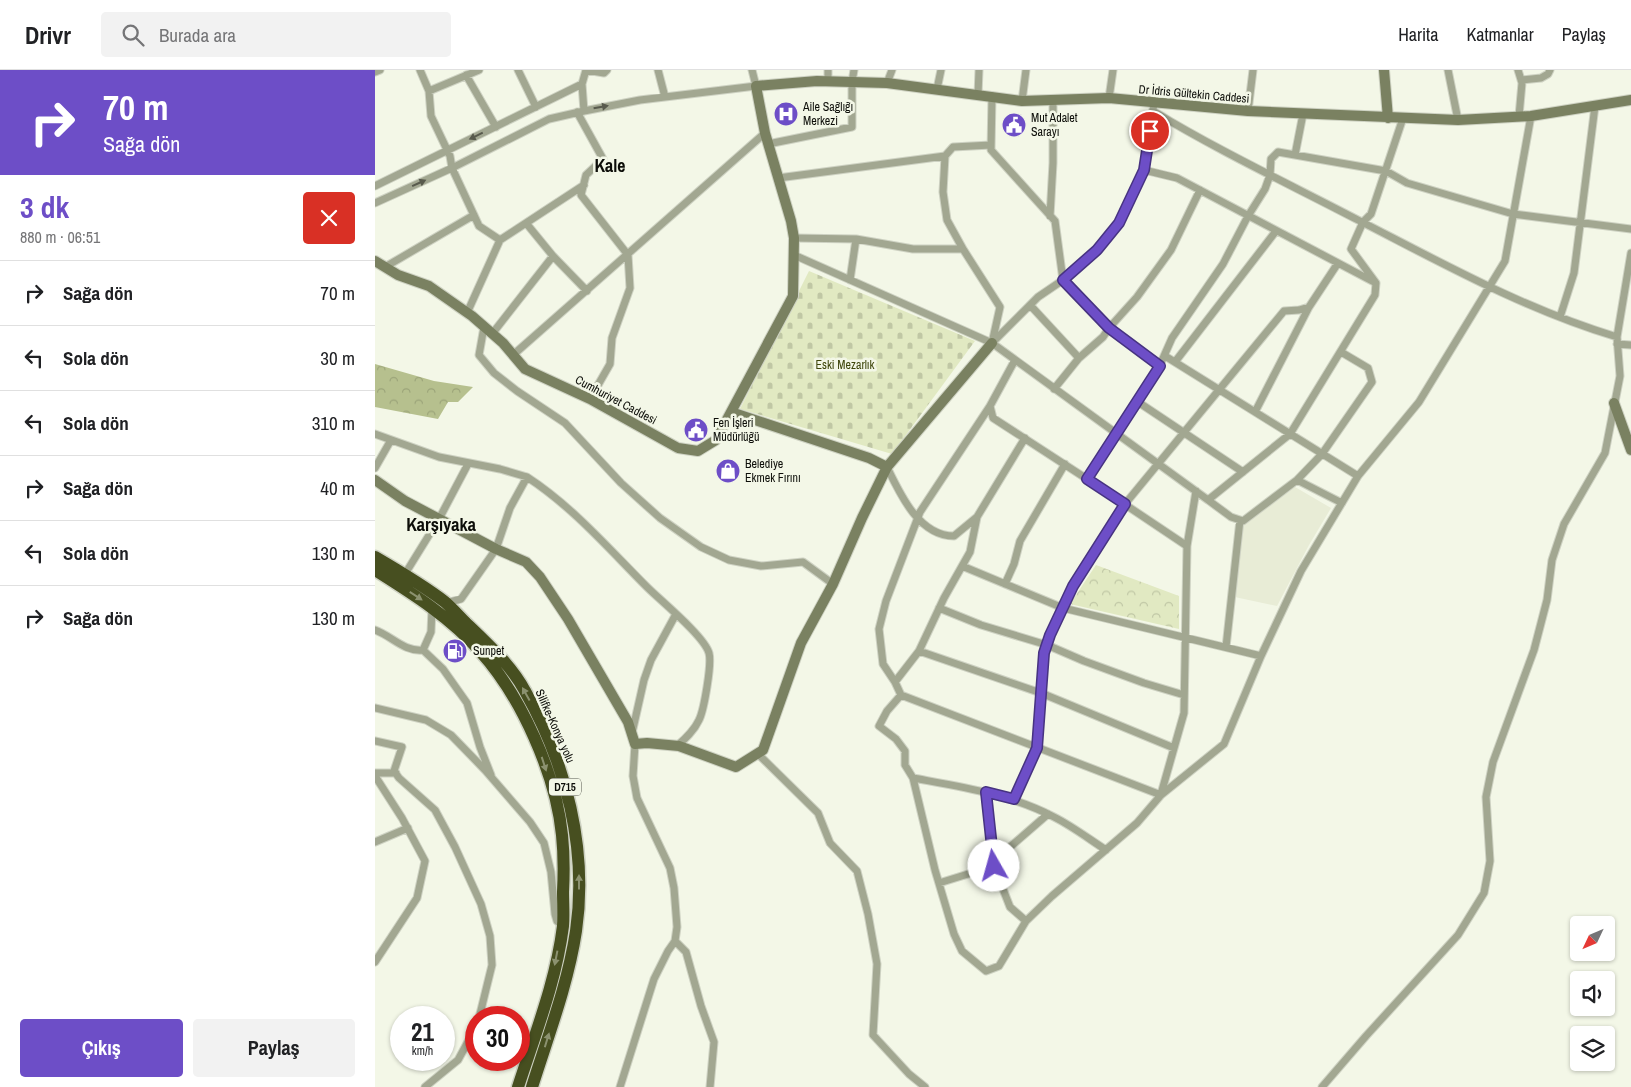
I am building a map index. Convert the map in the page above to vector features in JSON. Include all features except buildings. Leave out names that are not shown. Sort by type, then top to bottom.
[{"type":"highway","name":"Silifke-Konya yolu","points":[[375,557],[405,574],[446,603],[502,660],[525,690],[544,729],[559,767],[571,808],[577,847],[579,883],[576,931],[565,981],[533,1087]]},
{"type":"highway","name":"Silifke-Konya yolu","points":[[375,570],[432,607],[480,650],[497,672],[521,710],[541,754],[555,797],[562,834],[564,870],[563,926],[552,982],[519,1087]]},
{"type":"street","points":[[375,72],[380,70]]},
{"type":"street","points":[[420,70],[429,91],[431,116],[450,156],[452,168],[479,226],[500,240]]},
{"type":"street","points":[[429,91],[479,70]]},
{"type":"street","points":[[518,70],[536,107]]},
{"type":"street","points":[[590,399],[610,364],[612,338],[630,288],[627,256],[581,195],[586,175],[603,159],[581,111],[582,84],[586,70],[604,74],[607,70]]},
{"type":"street","points":[[658,70],[665,97]]},
{"type":"street","points":[[752,70],[767,139],[791,221],[794,255],[992,343],[1231,517],[1243,521],[1297,480],[1322,454],[1372,382],[1368,368],[1341,352]]},
{"type":"street","points":[[827,81],[828,70]]},
{"type":"street","points":[[513,355],[627,256],[767,139],[852,128],[852,82],[854,70]]},
{"type":"street","points":[[887,83],[892,70]]},
{"type":"street","points":[[937,89],[941,70]]},
{"type":"street","points":[[978,95],[979,70]]},
{"type":"street","points":[[1022,100],[1026,70]]},
{"type":"street","points":[[1109,98],[1113,70]]},
{"type":"street","points":[[1248,111],[1253,70]]},
{"type":"street","points":[[1384,70],[1389,118]]},
{"type":"street","points":[[1448,70],[1458,120]]},
{"type":"street","points":[[1518,70],[1521,80],[1519,116]]},
{"type":"street","points":[[1521,80],[1541,78],[1548,74],[1550,70]]},
{"type":"street","points":[[466,75],[495,127]]},
{"type":"street","name":"Dr İdris Gültekin Caddesi","points":[[756,86],[827,81],[887,83],[1022,100],[1109,98],[1154,107],[1458,120],[1531,116],[1631,100]]},
{"type":"street","points":[[375,186],[582,84]]},
{"type":"street","points":[[375,203],[452,168],[549,119],[581,111],[665,97],[756,86]]},
{"type":"street","points":[[992,96],[991,150],[1055,221],[1063,280],[1109,328],[1160,366]]},
{"type":"street","points":[[1050,216],[1053,163],[1053,100]]},
{"type":"street","points":[[1560,317],[1574,273],[1595,106]]},
{"type":"street","points":[[635,744],[647,743],[677,746],[735,767],[763,750],[801,643],[833,584],[887,467],[992,343],[1038,297],[1063,280],[1097,250],[1119,223],[1144,170],[1154,107],[1201,140],[1489,286],[1579,326],[1631,345]]},
{"type":"street","points":[[1295,155],[1303,114]]},
{"type":"street","points":[[901,695],[887,711],[879,726],[896,739],[905,751],[905,765],[913,778],[939,883],[954,934],[962,952],[987,971],[999,966],[1026,921],[1052,896],[1137,823],[1161,794],[1224,744],[1261,656],[1301,571],[1358,476],[1419,402],[1505,261],[1531,116]]},
{"type":"street","points":[[1208,500],[1290,434],[1375,295],[1376,283],[1351,250],[1363,222],[1371,214],[1403,118]]},
{"type":"street","points":[[991,145],[953,147],[945,156],[943,192],[947,220],[1000,307],[992,343]]},
{"type":"street","points":[[1087,479],[1160,366],[1172,338],[1223,264],[1265,188],[1270,174],[1271,159],[1278,152],[1386,171],[1407,183],[1513,214],[1631,229]]},
{"type":"street","points":[[778,178],[945,156]]},
{"type":"street","points":[[1144,170],[1177,178],[1376,283]]},
{"type":"street","points":[[467,313],[500,240],[583,185]]},
{"type":"street","points":[[1054,389],[1079,358],[1103,337],[1137,298],[1171,250],[1200,190]]},
{"type":"street","points":[[385,267],[474,215]]},
{"type":"street","points":[[526,223],[553,256],[587,291]]},
{"type":"street","points":[[1175,362],[1276,231]]},
{"type":"street","points":[[794,238],[856,239],[913,249],[963,249]]},
{"type":"street","points":[[850,280],[856,239]]},
{"type":"street","points":[[1323,1087],[1366,1036],[1458,935],[1484,893],[1490,861],[1487,797],[1493,762],[1534,650],[1547,600],[1552,560],[1564,524],[1605,453],[1620,376],[1617,340],[1631,253]]},
{"type":"street","name":"Cumhuriyet Caddesi","points":[[375,261],[398,274],[429,286],[467,313],[488,330],[525,369],[590,399],[678,448],[698,451],[716,440],[793,296],[794,255]]},
{"type":"street","points":[[553,256],[488,330],[479,355],[494,373],[565,423],[621,483],[660,518],[701,547],[729,560],[761,566],[803,562],[833,584]]},
{"type":"street","points":[[1255,412],[1309,307],[1338,263]]},
{"type":"street","points":[[1031,305],[1079,358]]},
{"type":"street","points":[[1014,799],[1037,748],[1044,653],[1073,586],[1125,504],[1284,311],[1309,307]]},
{"type":"street","points":[[1165,356],[1358,476]]},
{"type":"street","points":[[1015,360],[990,406],[920,512],[886,601],[879,629],[883,664],[901,695],[1161,794]]},
{"type":"street","points":[[1137,402],[1243,472]]},
{"type":"street","points":[[1614,403],[1631,450]]},
{"type":"street","points":[[990,406],[993,418],[1187,546]]},
{"type":"street","points":[[731,412],[869,458],[887,467],[899,493],[917,519],[943,536],[954,536],[977,517],[1025,438]]},
{"type":"street","points":[[375,434],[439,458],[500,469],[527,477],[551,492],[676,614],[702,641],[709,654],[708,679],[700,720],[689,735],[677,746]]},
{"type":"street","points":[[375,468],[391,440]]},
{"type":"street","points":[[405,574],[439,518],[468,464]]},
{"type":"street","points":[[1005,584],[1020,541],[1065,464]]},
{"type":"street","points":[[446,603],[461,599],[496,549],[510,508],[527,477]]},
{"type":"street","points":[[375,480],[405,501],[496,549],[526,562],[541,577],[569,619],[628,722],[635,744],[633,776],[637,798],[670,868],[674,888],[677,927],[675,942],[668,951],[654,979],[620,1087]]},
{"type":"street","points":[[1297,480],[1342,503]]},
{"type":"street","points":[[1161,794],[1184,713],[1187,546],[1196,491]]},
{"type":"street","points":[[895,682],[919,651],[939,608],[970,552],[977,517]]},
{"type":"street","points":[[1226,647],[1239,520]]},
{"type":"street","points":[[962,566],[1063,608],[1261,656]]},
{"type":"street","points":[[423,650],[431,632],[432,607]]},
{"type":"street","points":[[939,608],[981,625],[1047,645],[1144,683],[1185,694]]},
{"type":"street","points":[[632,733],[644,680],[651,660],[676,614]]},
{"type":"street","points":[[375,630],[404,647],[418,651],[423,650]]},
{"type":"street","points":[[423,650],[443,669],[467,703],[493,779]]},
{"type":"street","points":[[919,651],[1041,693],[1174,748]]},
{"type":"street","points":[[375,708],[426,720],[451,735],[493,779],[530,822],[544,843],[551,872],[555,914],[557,921],[563,926]]},
{"type":"street","points":[[375,741],[402,747],[396,773],[399,778],[435,810],[481,904],[490,936],[491,965],[482,1006]]},
{"type":"street","points":[[758,754],[818,813],[830,843],[857,871],[868,914],[877,964],[873,1035],[909,1074],[925,1087]]},
{"type":"street","points":[[375,962],[417,898],[425,860],[376,778],[396,773]]},
{"type":"street","points":[[913,778],[1014,799],[1048,814],[1106,850]]},
{"type":"street","points":[[986,792],[994,866],[1010,907],[1026,921]]},
{"type":"street","points":[[939,883],[994,866],[1010,847],[1048,814]]},
{"type":"street","points":[[375,842],[407,828]]},
{"type":"street","points":[[675,942],[686,952],[701,1006],[714,1042],[710,1087]]},
{"type":"street","points":[[425,1087],[458,1060],[465,1047]]},
{"type":"shaded area","points":[[1295,487],[1331,508],[1277,606],[1230,596],[1240,528]]},
{"type":"green space","name":"Eski Mezarlık","points":[[809,271],[975,341],[892,454],[740,409]]},
{"type":"green space","points":[[375,364],[434,381],[473,387],[458,402],[448,402],[438,419],[375,407]]},
{"type":"green space","points":[[1096,565],[1179,596],[1179,629],[1070,604]]},
{"type":"place","name":"Aile Sağlığı Merkezi","points":[[786,114]]},
{"type":"place","name":"Mut Adalet Sarayı","points":[[1014,125]]},
{"type":"place","name":"Fen İşleri Müdürlüğü","points":[[696,430]]},
{"type":"place","name":"Belediye Ekmek Fırını","points":[[728,471]]},
{"type":"place","name":"Sunpet","points":[[455,651]]},
{"type":"district","name":"Kale","points":[[610,165]]},
{"type":"district","name":"Karşıyaka","points":[[441,524]]},
{"type":"route","points":[[994,866],[986,792],[1014,799],[1037,748],[1044,653],[1050,635],[1073,586],[1125,504],[1087,479],[1160,366],[1109,328],[1063,280],[1097,250],[1119,223],[1144,170],[1150,131]]}]
